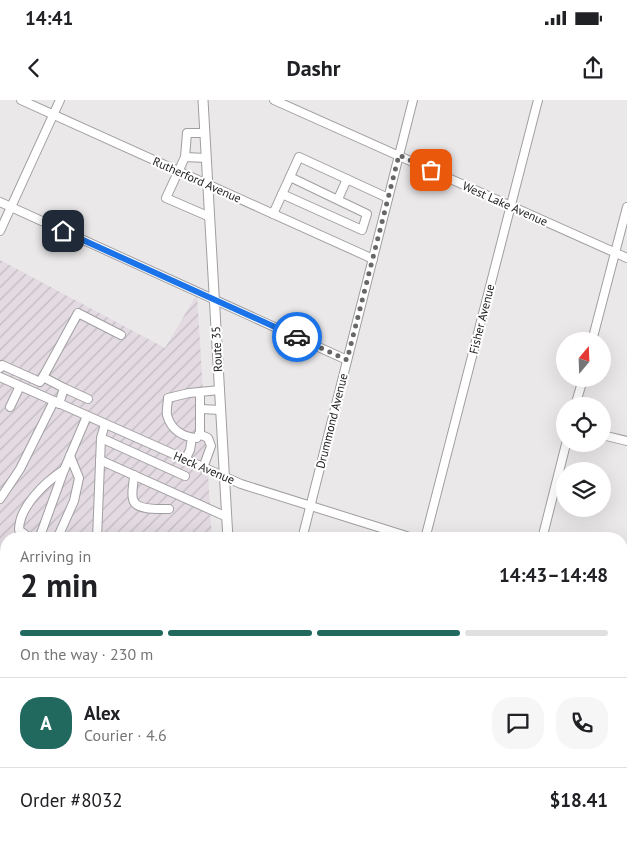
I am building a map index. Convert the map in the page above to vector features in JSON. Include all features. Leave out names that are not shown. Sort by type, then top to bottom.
[{"type":"main road","name":"Route 35","points":[[203,100],[228,532]]},
{"type":"street","name":"Rutherford Avenue","points":[[21,100],[373,259]]},
{"type":"street","points":[[0,231],[60,100]]},
{"type":"street","name":"West Lake Avenue","points":[[274,100],[627,258]]},
{"type":"street","name":"Drummond Avenue","points":[[304,532],[412,100]]},
{"type":"street","name":"Fisher Avenue","points":[[428,532],[538,100]]},
{"type":"street","points":[[205,133],[187,133],[185,157],[166,198],[210,217]]},
{"type":"street","points":[[185,157],[206,158]]},
{"type":"street","points":[[273,214],[299,157],[388,198]]},
{"type":"street","points":[[282,194],[362,230],[367,214],[290,177]]},
{"type":"street","points":[[338,199],[347,179]]},
{"type":"street","points":[[0,202],[347,360]]},
{"type":"street","points":[[594,332],[627,207]]},
{"type":"street","points":[[35,393],[78,313],[121,335]]},
{"type":"street","points":[[0,368],[2,365],[88,399]]},
{"type":"street","name":"Heck Avenue","points":[[0,377],[241,484],[394,532]]},
{"type":"street","points":[[10,407],[20,386]]},
{"type":"street","points":[[0,499],[20,469],[64,388]]},
{"type":"street","points":[[203,468],[211,446],[208,438],[196,436],[187,438],[175,430],[167,414],[168,398],[220,390]]},
{"type":"street","points":[[185,460],[196,436],[200,409],[200,392]]},
{"type":"street","points":[[200,409],[221,410]]},
{"type":"street","points":[[42,532],[64,470],[87,416]]},
{"type":"street","points":[[97,532],[100,460],[105,424]]},
{"type":"street","points":[[102,438],[186,476]]},
{"type":"street","points":[[611,438],[627,442]]},
{"type":"street","points":[[544,532],[564,452]]},
{"type":"street","points":[[169,468],[174,455]]},
{"type":"street","points":[[60,532],[74,501],[80,478],[70,456]]},
{"type":"street","points":[[100,460],[227,517]]},
{"type":"street","points":[[22,532],[19,530],[19,523],[34,495],[51,478],[64,470]]},
{"type":"street","points":[[134,475],[133,500],[136,505],[169,509]]},
{"type":"shaded area","points":[[0,260],[165,348],[197,294],[212,532],[0,532]]},
{"type":"way so far","points":[[297,337],[347,360],[399,155],[431,170]]},
{"type":"route","points":[[63,231],[297,337]]}]
